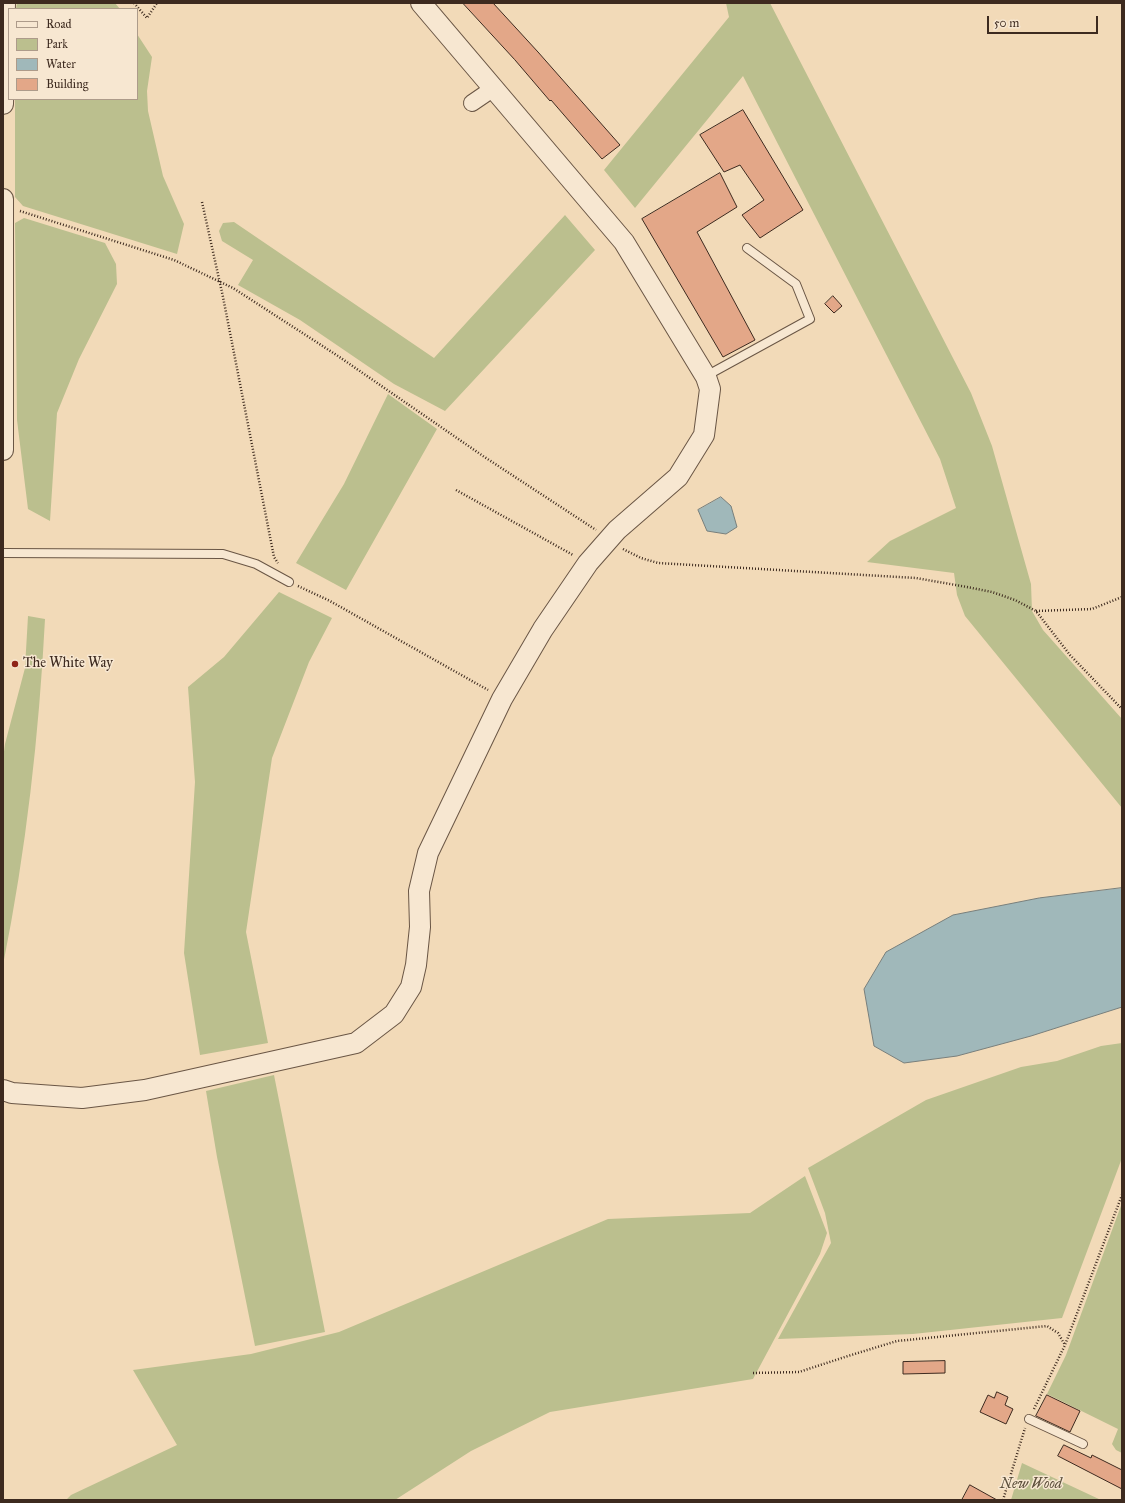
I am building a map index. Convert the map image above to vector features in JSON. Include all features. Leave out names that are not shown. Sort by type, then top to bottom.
[{"type":"street","points":[[3,104],[5,3]]},
{"type":"street","points":[[3,1090],[12,1093],[82,1098],[145,1090],[356,1043],[394,1014],[411,987],[416,965],[420,927],[419,891],[428,853],[502,699],[543,629],[588,563],[610,540],[617,530],[678,477],[704,435],[710,389],[706,377],[624,242],[421,3]]},
{"type":"street","points":[[472,103],[494,88]]},
{"type":"street","points":[[3,199],[3,450]]},
{"type":"lane","points":[[706,377],[810,319],[796,284],[747,248]]},
{"type":"lane","points":[[3,553],[223,554],[256,564],[289,582]]},
{"type":"lane","points":[[1029,1419],[1083,1444]]},
{"type":"path","points":[[134,3],[148,18],[157,3]]},
{"type":"path","points":[[202,202],[220,281],[274,557],[289,582],[330,601],[502,699]]},
{"type":"path","points":[[3,204],[31,215],[174,260],[220,281],[338,356],[626,551],[641,558],[658,563],[916,578],[967,586],[992,592],[1015,600],[1036,611],[1070,655],[1122,709]]},
{"type":"path","points":[[456,490],[588,563]]},
{"type":"path","points":[[1036,611],[1092,609],[1122,597]]},
{"type":"path","points":[[1069,1333],[1122,1195]]},
{"type":"path","points":[[753,1373],[799,1372],[898,1341],[1047,1326],[1058,1333],[1065,1345]]},
{"type":"green space","points":[[17,3],[115,3],[119,8],[16,8]]},
{"type":"green space","points":[[726,3],[770,3],[971,393],[992,446],[1031,584],[1032,611],[1043,630],[1122,719],[1122,808],[965,616],[957,595],[954,573],[867,562],[890,541],[956,508],[940,459],[743,76],[635,208],[604,170],[729,17]]},
{"type":"green space","points":[[138,36],[152,57],[147,91],[148,111],[163,176],[184,224],[177,254],[23,206],[15,197],[15,100],[138,100]]},
{"type":"green space","points":[[565,215],[595,250],[445,411],[394,384],[300,320],[238,285],[253,260],[222,241],[219,231],[223,223],[234,222],[434,358]]},
{"type":"green space","points":[[24,218],[105,243],[116,264],[117,284],[79,359],[57,413],[50,521],[28,509],[17,420],[15,223]]},
{"type":"green space","points":[[388,394],[437,429],[346,590],[296,563],[344,484]]},
{"type":"green space","points":[[279,592],[332,618],[309,662],[272,758],[246,932],[268,1043],[200,1055],[184,953],[195,782],[188,687],[224,657]]},
{"type":"green space","points":[[28,616],[45,619],[39,706],[25,836],[3,965],[3,759],[5,744],[25,668]]},
{"type":"green space","points":[[1122,1043],[1122,1158],[1062,1318],[913,1334],[778,1339],[831,1243],[825,1213],[808,1168],[926,1100],[1021,1067],[1057,1061],[1101,1046]]},
{"type":"green space","points":[[274,1075],[325,1332],[255,1346],[217,1157],[206,1091]]},
{"type":"green space","points":[[805,1176],[827,1233],[820,1254],[753,1379],[550,1412],[471,1451],[395,1500],[66,1500],[71,1495],[177,1445],[133,1370],[251,1354],[339,1332],[608,1219],[750,1213]]},
{"type":"green space","points":[[1122,1203],[1122,1453],[1116,1450],[1112,1444],[1118,1429],[1047,1394],[1066,1355]]},
{"type":"green space","name":"New Wood","points":[[1022,1463],[1101,1500],[1011,1500]]},
{"type":"water","points":[[721,497],[731,506],[737,527],[726,534],[707,531],[698,510]]},
{"type":"water","points":[[1122,888],[1122,1007],[1031,1036],[957,1056],[904,1063],[874,1046],[864,989],[886,952],[953,915],[1039,898]]},
{"type":"building","points":[[463,3],[493,3],[620,145],[602,159]]},
{"type":"building","points":[[743,110],[803,210],[760,238],[742,215],[764,200],[740,165],[724,172],[700,135]]},
{"type":"building","points":[[720,173],[737,207],[697,232],[755,340],[723,357],[642,219]]},
{"type":"building","points":[[833,296],[842,306],[834,313],[825,304]]},
{"type":"building","points":[[945,1361],[945,1373],[903,1374],[903,1362]]},
{"type":"building","points":[[997,1392],[1008,1397],[1005,1405],[1013,1409],[1006,1424],[980,1412],[988,1395],[994,1398]]},
{"type":"building","points":[[1047,1395],[1080,1411],[1070,1432],[1036,1416]]},
{"type":"building","points":[[1064,1445],[1091,1458],[1092,1455],[1122,1470],[1122,1489],[1058,1456]]},
{"type":"building","points":[[970,1485],[997,1500],[962,1500]]},
{"type":"place","name":"The White Way","points":[[15,664]]}]
